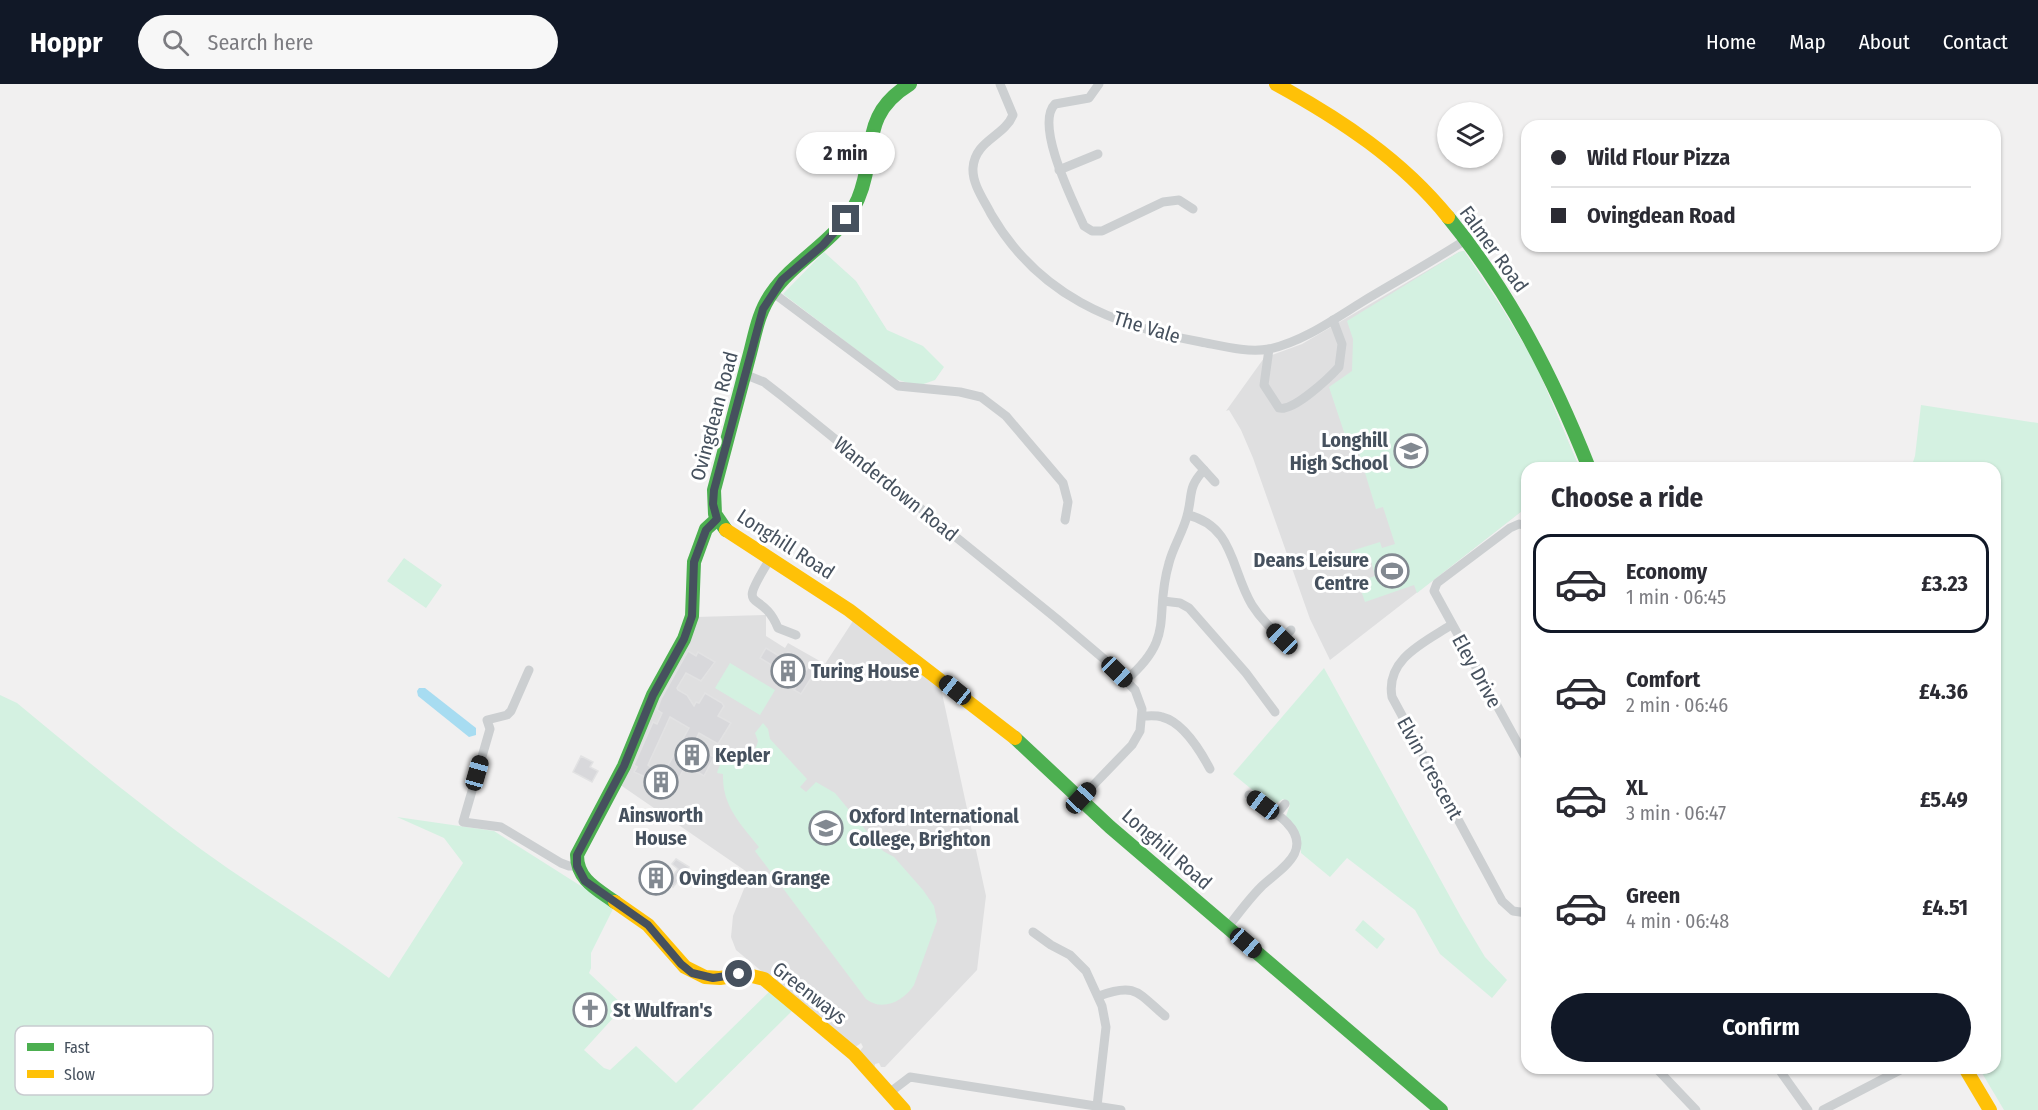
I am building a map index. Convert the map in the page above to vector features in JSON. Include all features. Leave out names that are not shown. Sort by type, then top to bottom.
[{"type":"street","name":"Ovingdean Road","points":[[717,519],[713,504],[714,490],[763,309],[772,292],[823,245],[846,219],[862,189],[877,114],[891,95],[910,84]]},
{"type":"street","name":"The Vale","points":[[1000,84],[1012,117],[981,146],[975,157],[973,173],[985,202],[998,225],[1029,264],[1072,299],[1128,324],[1207,343],[1250,350],[1269,349],[1290,342],[1333,320],[1467,238]]},
{"type":"street","points":[[1099,84],[1089,98],[1061,102],[1051,109],[1054,157],[1084,226],[1092,231],[1102,231],[1162,202],[1179,200],[1193,209]]},
{"type":"street","name":"Falmer Road","points":[[1276,84],[1318,107],[1374,146],[1450,218],[1467,238],[1523,322],[1567,410],[1587,462]]},
{"type":"street","points":[[1059,170],[1098,154]]},
{"type":"street","points":[[772,292],[898,386],[960,392],[981,397],[998,409],[1063,483],[1068,502],[1065,520]]},
{"type":"street","points":[[1269,349],[1263,382],[1279,408],[1283,409],[1296,404],[1340,366],[1342,344],[1333,320]]},
{"type":"street","name":"Wanderdown Road","points":[[744,374],[768,384],[1045,609],[1126,680],[1138,695],[1143,716]]},
{"type":"street","points":[[1194,459],[1215,482]]},
{"type":"street","points":[[1126,680],[1154,651],[1161,630],[1164,583],[1169,562],[1188,515],[1191,487],[1204,470]]},
{"type":"street","points":[[1188,515],[1205,520],[1218,530],[1251,602],[1264,621],[1290,646]]},
{"type":"street","points":[[529,670],[511,711],[507,715],[488,720],[490,729],[464,822],[501,827],[561,863],[577,866],[577,855],[624,766],[653,695],[684,639],[692,616],[694,562],[706,530],[717,519]]},
{"type":"street","name":"Longhill Road","points":[[717,519],[725,529],[812,584],[928,668],[1028,748],[1081,798],[1228,927],[1441,1110]]},
{"type":"street","name":"Eley Drive","points":[[1521,526],[1515,525],[1435,587],[1435,594],[1521,749]]},
{"type":"street","points":[[770,559],[751,594],[754,602],[770,613],[775,631],[796,635]]},
{"type":"street","points":[[1045,609],[1052,600]]},
{"type":"street","points":[[1163,602],[1180,603],[1190,608],[1275,712]]},
{"type":"street","name":"Elvin Crescent","points":[[1451,624],[1401,660],[1392,676],[1392,697],[1502,901],[1513,912],[1521,913]]},
{"type":"street","points":[[1282,639],[1291,630]]},
{"type":"street","points":[[1259,690],[1269,683]]},
{"type":"street","points":[[1081,798],[1134,741],[1140,731],[1143,716],[1162,717],[1174,723],[1203,756],[1210,769]]},
{"type":"street","points":[[1228,927],[1261,886],[1285,868],[1294,854],[1295,840],[1287,824],[1249,795]]},
{"type":"street","points":[[1276,816],[1285,804]]},
{"type":"street","name":"Greenways","points":[[577,866],[582,876],[590,884],[648,925],[681,964],[692,973],[708,978],[744,974],[764,979],[843,1044],[904,1110]]},
{"type":"street","points":[[1033,932],[1066,952],[1079,964],[1091,978],[1099,996],[1106,1022],[1097,1106]]},
{"type":"street","points":[[1044,940],[1051,933]]},
{"type":"street","points":[[1099,996],[1128,988],[1148,995],[1166,1016]]},
{"type":"street","points":[[1662,1074],[1696,1110]]},
{"type":"street","points":[[1782,1074],[1808,1110]]},
{"type":"street","points":[[1823,1110],[1892,1074]]},
{"type":"street","points":[[1969,1074],[1990,1110]]},
{"type":"street","points":[[889,1093],[910,1077],[1121,1110]]},
{"type":"shaded area","name":"Longhill High School","points":[[1464,251],[1535,363],[1577,462],[1521,462],[1521,512],[1330,660],[1310,619],[1253,458],[1241,430],[1229,410],[1226,411],[1264,358],[1302,344]]},
{"type":"shaded area","name":"Oxford International College, Brighton","points":[[766,615],[766,636],[785,648],[788,643],[825,664],[853,621],[940,684],[986,896],[977,970],[885,1067],[881,1067],[879,1063],[875,1066],[871,1065],[859,1052],[863,1047],[861,1043],[854,1048],[736,950],[731,937],[733,916],[750,874],[619,784],[696,617]]},
{"type":"green space","name":"Longhill High School","points":[[1464,251],[1535,363],[1577,462],[1521,462],[1521,512],[1417,593],[1414,585],[1365,602],[1358,582],[1375,576],[1371,561],[1356,566],[1351,551],[1380,542],[1382,548],[1395,544],[1383,507],[1376,509],[1359,453],[1349,447],[1329,387],[1352,371],[1353,339],[1347,321]]},
{"type":"green space","points":[[824,252],[856,281],[887,330],[923,346],[944,367],[935,380],[918,386],[895,379],[783,294]]},
{"type":"green space","points":[[1921,405],[2038,423],[2038,1110],[2004,1110],[1983,1074],[2001,1074],[2001,462],[1913,462]]},
{"type":"green space","points":[[404,558],[442,585],[426,608],[387,581]]},
{"type":"green space","points":[[730,663],[775,690],[760,715],[715,688]]},
{"type":"green space","points":[[1324,668],[1461,917],[1485,957],[1507,980],[1492,998],[1440,954],[1415,910],[1347,858],[1330,877],[1301,853],[1300,837],[1286,816],[1290,805],[1283,799],[1272,806],[1233,774]]},
{"type":"green space","points":[[0,695],[17,703],[108,778],[202,850],[389,978],[463,863],[444,838],[397,817],[494,831],[614,907],[591,953],[589,973],[624,1006],[584,1050],[604,1068],[610,1070],[636,1046],[676,1083],[772,989],[792,1011],[692,1110],[0,1110]]},
{"type":"green space","points":[[763,723],[768,729],[770,739],[807,779],[800,787],[806,792],[816,782],[835,793],[883,851],[894,857],[923,890],[934,906],[937,921],[914,985],[899,1000],[879,1005],[866,999],[755,851],[759,847],[729,805],[723,785],[723,774],[717,773],[721,762],[727,756],[750,753],[755,749],[758,741],[755,733]]},
{"type":"green space","points":[[1363,920],[1385,939],[1377,949],[1355,930]]},
{"type":"water","points":[[419,688],[425,688],[476,728],[476,735],[469,737],[418,696]]},
{"type":"building","name":"Turing House","points":[[766,648],[784,659],[788,652],[794,655],[789,664],[804,674],[810,664],[817,669],[801,694],[794,690],[797,685],[783,676],[779,682],[773,677],[778,669],[760,658]]},
{"type":"building","points":[[688,651],[696,656],[698,652],[715,662],[701,681],[686,673],[677,688],[687,695],[694,706],[696,702],[699,703],[705,693],[722,703],[724,706],[718,716],[731,723],[718,744],[699,733],[693,745],[714,757],[704,776],[686,765],[668,798],[662,794],[658,795],[643,784],[648,778],[634,772],[637,767],[634,765],[653,722],[657,724],[662,713],[657,710]],"holes":[[[670,717],[689,728],[662,776],[648,765]]]},
{"type":"building","points":[[581,756],[593,762],[590,767],[598,771],[592,782],[573,772]]},
{"type":"building","name":"Ovingdean Grange","points":[[676,859],[689,867],[673,887],[672,885],[665,893],[662,891],[659,895],[641,879],[652,869],[657,873],[660,870],[670,879],[678,869],[672,864]]},
{"type":"building","name":"St Wulfran's","points":[[600,999],[604,1007],[579,1022],[575,1015],[578,1013],[576,1010],[583,1005],[585,1009]]},
{"type":"traffic: fast","points":[[726,530],[715,514],[714,490],[763,308],[782,281],[829,238],[850,213],[864,182],[876,122],[894,96],[910,84]]},
{"type":"traffic: fast","points":[[1448,217],[1491,275],[1528,337],[1560,401],[1587,462]]},
{"type":"traffic: fast","points":[[615,902],[584,877],[580,871],[577,855],[624,766],[653,695],[684,639],[692,616],[694,562],[706,529],[717,519]]},
{"type":"traffic: fast","points":[[1015,738],[1110,827],[1441,1110]]},
{"type":"traffic: slow","points":[[1276,84],[1369,142],[1411,177],[1448,217]]},
{"type":"traffic: slow","points":[[726,530],[849,610],[1015,738]]},
{"type":"traffic: slow","points":[[615,902],[648,925],[685,967],[705,977],[720,978],[744,974],[764,979],[854,1054],[904,1110]]},
{"type":"traffic: slow","points":[[1969,1074],[1990,1110]]},
{"type":"place","name":"Longhill High School","points":[[1411,451]]},
{"type":"place","name":"Deans Leisure Centre","points":[[1392,571]]},
{"type":"place","name":"Turing House","points":[[788,671]]},
{"type":"place","name":"Kepler","points":[[692,755]]},
{"type":"place","name":"Ainsworth House","points":[[661,782]]},
{"type":"place","name":"Oxford International College, Brighton","points":[[826,828]]},
{"type":"place","name":"Ovingdean Grange","points":[[656,878]]},
{"type":"place","name":"St Wulfran's","points":[[590,1010]]},
{"type":"route","points":[[739,974],[713,978],[692,973],[681,964],[648,925],[585,881],[577,866],[577,855],[624,766],[653,695],[688,628],[692,616],[694,562],[706,530],[717,519],[713,504],[714,490],[763,309],[770,295],[782,280],[823,245],[846,219]]}]
